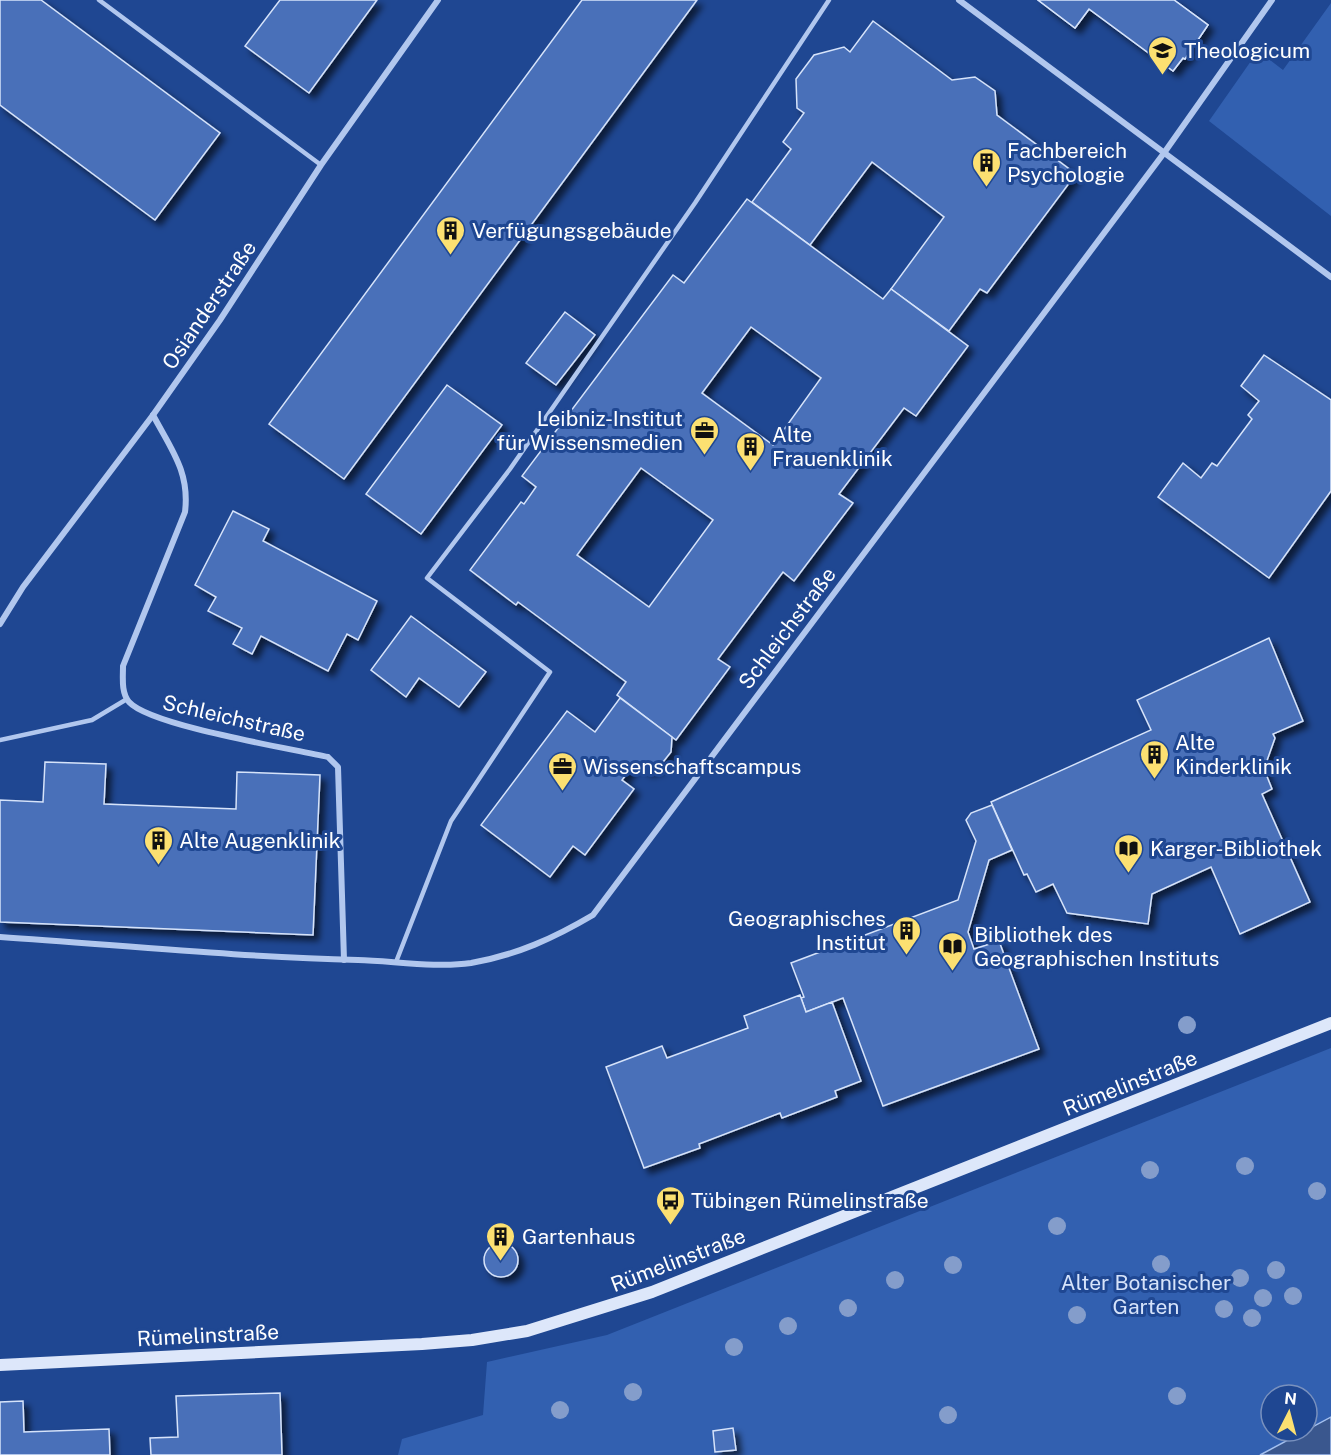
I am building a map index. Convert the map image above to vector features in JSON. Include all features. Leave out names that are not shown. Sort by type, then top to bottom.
[{"type":"main road","name":"Rümelinstraße","points":[[0,1365],[422,1344],[472,1340],[527,1331],[594,1312],[652,1292],[1331,1023]]},
{"type":"street","name":"Osianderstraße","points":[[0,624],[82,506],[153,416],[220,320],[321,165],[438,0]]},
{"type":"street","points":[[959,0],[1331,277]]},
{"type":"street","name":"Schleichstraße","points":[[0,937],[344,960],[468,963],[513,954],[555,937],[593,915],[1164,153],[1272,0]]},
{"type":"street","points":[[127,699],[123,684],[123,666],[185,512],[187,494],[186,479],[153,416]]},
{"type":"street","name":"Schleichstraße","points":[[127,699],[140,711],[172,722],[328,757],[338,767],[344,960]]},
{"type":"lane","points":[[99,0],[321,165]]},
{"type":"lane","points":[[396,962],[451,821],[550,672],[426,578],[517,459],[695,203],[829,0]]},
{"type":"lane","points":[[0,740],[93,720],[127,699]]},
{"type":"green space","points":[[1331,3],[1331,216],[1209,121],[1258,51],[1283,70]]},
{"type":"green space","name":"Alter Botanischer Garten","points":[[1331,1048],[1331,1455],[398,1455],[402,1439],[483,1415],[487,1362],[607,1335]]},
{"type":"shaded area","points":[[1331,1417],[1331,1455],[1260,1455],[1282,1443],[1319,1443],[1319,1423]]},
{"type":"building","points":[[0,0],[41,0],[220,133],[155,220],[0,105]]},
{"type":"building","points":[[280,0],[377,0],[309,93],[245,46]]},
{"type":"building","name":"Verfügungsgebäude","points":[[582,0],[697,0],[344,479],[269,424]]},
{"type":"building","name":"Theologicum","points":[[1038,0],[1174,0],[1208,25],[1185,59],[1183,58],[1173,71],[1089,9],[1075,28]]},
{"type":"building","name":"Theologicum","points":[[1038,0],[1174,0],[1208,25],[1185,59],[1183,58],[1173,71],[1089,9],[1075,28]]},
{"type":"building","name":"Fachbereich Psychologie","points":[[873,21],[952,80],[975,77],[995,91],[997,115],[1076,174],[987,293],[980,289],[949,331],[891,289],[944,217],[872,162],[810,245],[752,202],[791,149],[783,142],[804,113],[797,108],[796,79],[814,55],[844,47],[850,52]]},
{"type":"building","name":"Alte Frauenklinik","points":[[747,199],[883,299],[891,289],[968,346],[916,416],[904,408],[839,494],[853,503],[794,581],[783,572],[718,659],[730,667],[676,740],[617,695],[626,682],[518,602],[516,605],[470,570],[521,502],[524,504],[536,487],[522,476],[673,275],[684,283]],"holes":[[[751,327],[821,378],[773,445],[702,393]],[[641,468],[713,520],[649,607],[577,555]]]},
{"type":"building","points":[[565,312],[595,335],[556,385],[526,363]]},
{"type":"building","points":[[1264,355],[1331,400],[1331,491],[1269,578],[1158,497],[1183,463],[1201,478],[1212,463],[1217,466],[1252,419],[1248,415],[1259,401],[1241,386]]},
{"type":"building","points":[[447,385],[502,425],[421,534],[366,494]]},
{"type":"building","points":[[233,511],[269,529],[263,541],[377,601],[358,640],[347,634],[328,671],[261,636],[252,654],[233,644],[242,628],[208,611],[216,597],[195,585]]},
{"type":"building","points":[[411,616],[486,672],[459,707],[419,678],[406,697],[371,670]]},
{"type":"building","name":"Alte Kinderklinik","points":[[1269,638],[1303,721],[1273,734],[1275,738],[1264,769],[1272,789],[1262,794],[1310,902],[1240,934],[1211,867],[1152,894],[1148,924],[1067,913],[1053,884],[1036,892],[1027,874],[1024,875],[991,802],[1151,730],[1137,700]]},
{"type":"building","points":[[620,698],[672,737],[671,752],[659,767],[647,771],[636,762],[622,780],[634,789],[585,855],[573,846],[550,877],[481,825],[567,711],[595,732]]},
{"type":"building","name":"Alte Augenklinik","points":[[45,762],[106,764],[104,804],[236,809],[237,772],[320,775],[313,935],[0,922],[0,800],[43,802]]},
{"type":"building","name":"Geographisches Institut","points":[[992,805],[1012,850],[989,860],[968,932],[974,949],[999,941],[1039,1049],[883,1106],[843,998],[806,1012],[801,998],[804,997],[791,963],[958,900],[976,841],[966,820],[971,813]]},
{"type":"building","points":[[800,995],[806,1012],[832,1002],[861,1081],[835,1091],[837,1097],[782,1118],[780,1113],[699,1144],[700,1148],[644,1168],[606,1067],[662,1046],[667,1058],[748,1028],[744,1016]]},
{"type":"building","name":"Gartenhaus","points":[[501,1243],[513,1248],[518,1260],[513,1272],[501,1277],[489,1272],[484,1260],[489,1248]]},
{"type":"building","points":[[280,1393],[282,1455],[151,1455],[150,1438],[178,1437],[176,1396]]},
{"type":"building","points":[[23,1401],[24,1432],[109,1429],[110,1455],[0,1455],[0,1402]]},
{"type":"building","points":[[733,1428],[736,1450],[715,1452],[713,1431]]},
{"type":"place","name":"Theologicum","points":[[1163,76]]},
{"type":"place","name":"Fachbereich Psychologie","points":[[986,188]]},
{"type":"place","name":"Verfügungsgebäude","points":[[451,256]]},
{"type":"place","name":"Leibniz-Institut für Wissensmedien","points":[[704,456]]},
{"type":"place","name":"Alte Frauenklinik","points":[[751,472]]},
{"type":"place","name":"Alte Kinderklinik","points":[[1154,780]]},
{"type":"place","name":"Wissenschaftscampus","points":[[562,792]]},
{"type":"place","name":"Alte Augenklinik","points":[[158,866]]},
{"type":"place","name":"Karger-Bibliothek","points":[[1129,874]]},
{"type":"place","name":"Geographisches Institut","points":[[907,956]]},
{"type":"place","name":"Bibliothek des Geographischen Instituts","points":[[953,972]]},
{"type":"place","name":"Tübingen Rümelinstraße","points":[[670,1226]]},
{"type":"place","name":"Gartenhaus","points":[[501,1262]]}]
